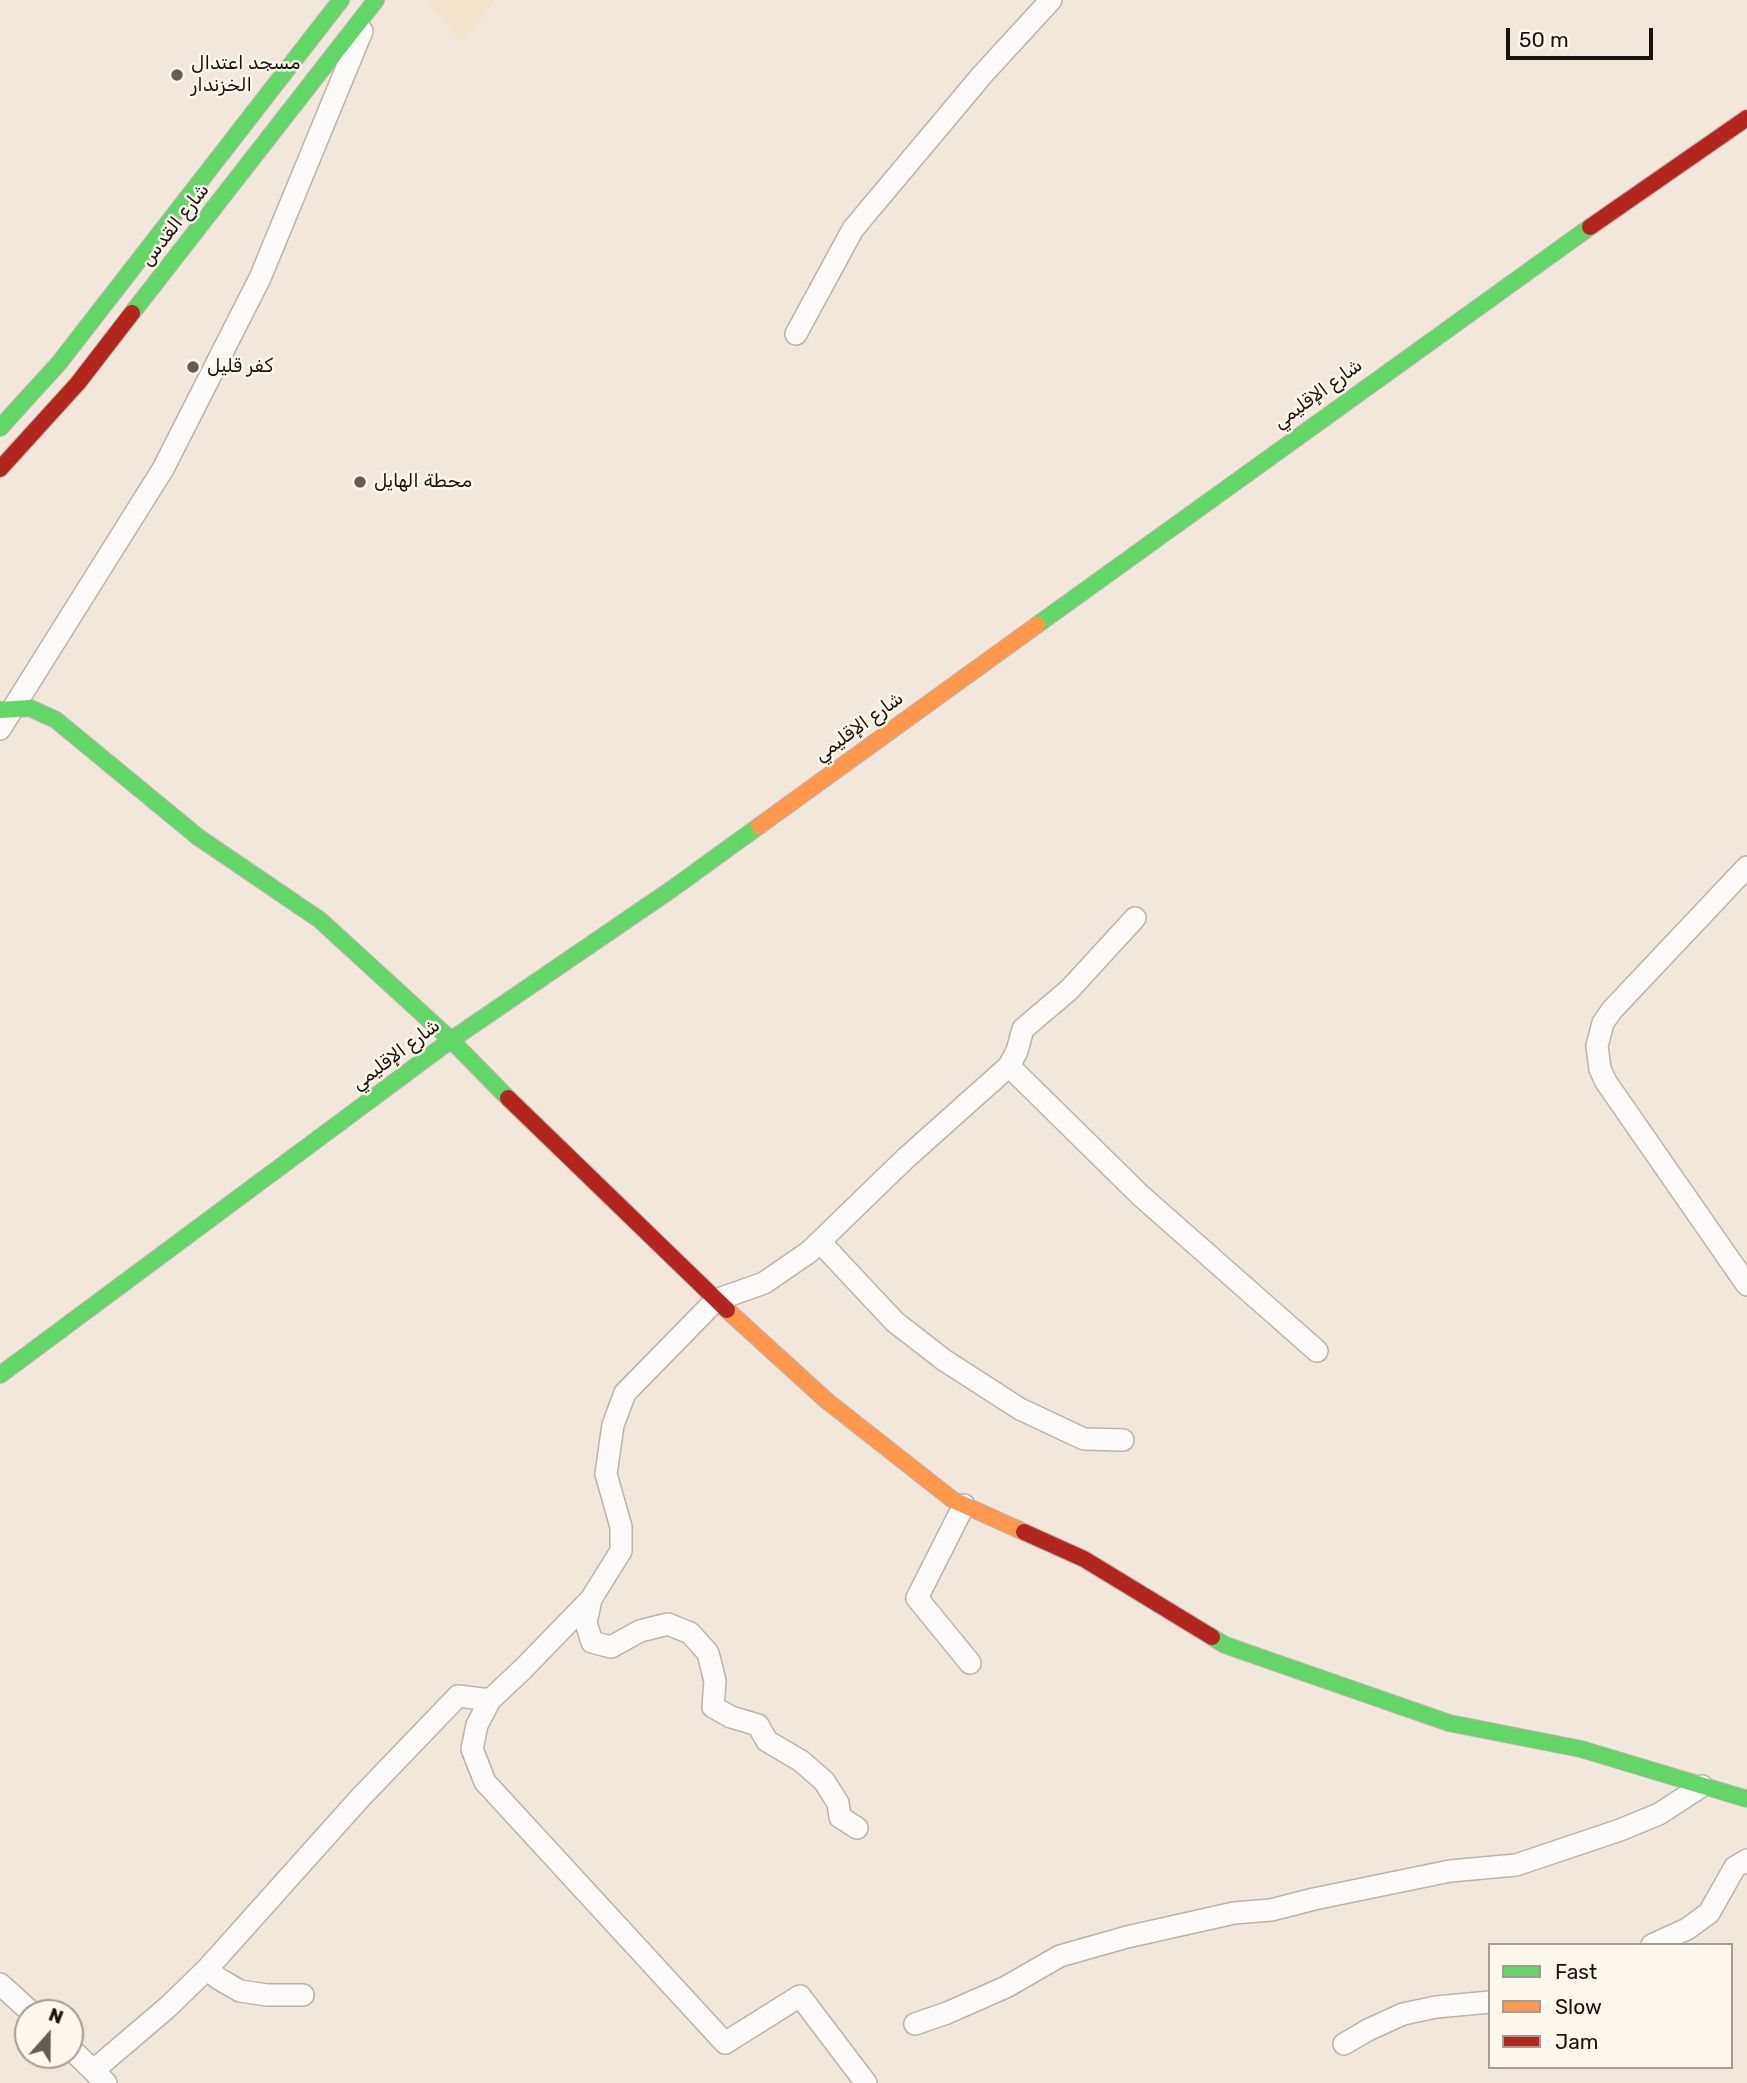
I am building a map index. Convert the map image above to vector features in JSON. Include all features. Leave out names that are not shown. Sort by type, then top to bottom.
[{"type":"main road","name":"شارع القدس","points":[[0,428],[59,363],[341,0]]},
{"type":"main road","name":"شارع القدس","points":[[0,469],[78,383],[374,2]]},
{"type":"main road","name":"شارع الإقليمي","points":[[0,1375],[451,1040],[672,890],[1456,321],[1747,118]]},
{"type":"main road","points":[[7,709],[30,708],[56,720],[198,836],[320,920],[451,1040],[716,1300],[827,1401],[953,1500],[1084,1559],[1226,1645],[1449,1723],[1581,1749],[1747,1799]]},
{"type":"street","points":[[796,334],[853,229],[983,74],[1051,0]]},
{"type":"street","points":[[0,729],[7,709],[169,457],[260,278],[374,2]]},
{"type":"street","points":[[1747,867],[1612,1010],[1603,1023],[1597,1046],[1600,1069],[1606,1082],[1747,1285]]},
{"type":"street","points":[[866,2083],[800,1996],[725,2043],[485,1782],[472,1749],[477,1725],[490,1700],[592,1599],[621,1551],[621,1527],[606,1474],[613,1425],[625,1393],[716,1300],[764,1283],[820,1241],[906,1158],[1009,1066],[1017,1051],[1023,1029],[1069,990],[1135,918]]},
{"type":"street","points":[[1009,1066],[1140,1195],[1317,1352]]},
{"type":"street","points":[[820,1241],[895,1322],[944,1360],[1020,1409],[1084,1439],[1123,1440]]},
{"type":"street","points":[[964,1505],[917,1598],[970,1663]]},
{"type":"street","points":[[592,1599],[586,1623],[592,1642],[611,1647],[640,1631],[668,1624],[690,1633],[708,1653],[715,1681],[713,1707],[731,1717],[758,1726],[767,1741],[801,1761],[824,1781],[838,1803],[840,1817],[857,1828]]},
{"type":"street","points":[[84,2062],[100,2077],[207,1969],[360,1797],[458,1696],[490,1700]]},
{"type":"street","points":[[915,2024],[1006,1987],[1060,1956],[1127,1937],[1234,1913],[1271,1910],[1450,1871],[1516,1864],[1620,1830],[1659,1814],[1702,1786]]},
{"type":"street","points":[[1656,1943],[1687,1929],[1709,1913],[1735,1867],[1747,1860]]},
{"type":"street","points":[[207,1969],[240,1991],[267,1996],[303,1995]]},
{"type":"street","points":[[0,1984],[17,1999]]},
{"type":"street","points":[[1345,2044],[1368,2029],[1403,2014],[1436,2007],[1488,2002]]},
{"type":"shaded area","points":[[429,0],[496,0],[462,42],[427,3]]},
{"type":"traffic: fast","points":[[0,428],[59,363],[341,0]]},
{"type":"traffic: fast","points":[[132,313],[376,0]]},
{"type":"traffic: fast","points":[[1037,625],[1590,227]]},
{"type":"traffic: fast","points":[[0,710],[30,708],[56,720],[198,837],[320,920],[451,1040],[508,1098]]},
{"type":"traffic: fast","points":[[0,1375],[451,1040],[759,826]]},
{"type":"traffic: fast","points":[[1212,1637],[1225,1645],[1449,1723],[1581,1749],[1747,1799]]},
{"type":"traffic: slow","points":[[759,826],[1037,625]]},
{"type":"traffic: slow","points":[[727,1310],[827,1401],[953,1500],[1024,1532]]},
{"type":"traffic: jam","points":[[1590,227],[1747,118]]},
{"type":"traffic: jam","points":[[0,469],[78,383],[132,313]]},
{"type":"traffic: jam","points":[[508,1098],[727,1310]]},
{"type":"traffic: jam","points":[[1024,1532],[1084,1559],[1212,1637]]},
{"type":"place","name":"مسجد اعتدال الخزندار","points":[[177,75]]},
{"type":"place","name":"كفر قليل","points":[[193,367]]},
{"type":"place","name":"محطة الهايل","points":[[360,482]]}]
